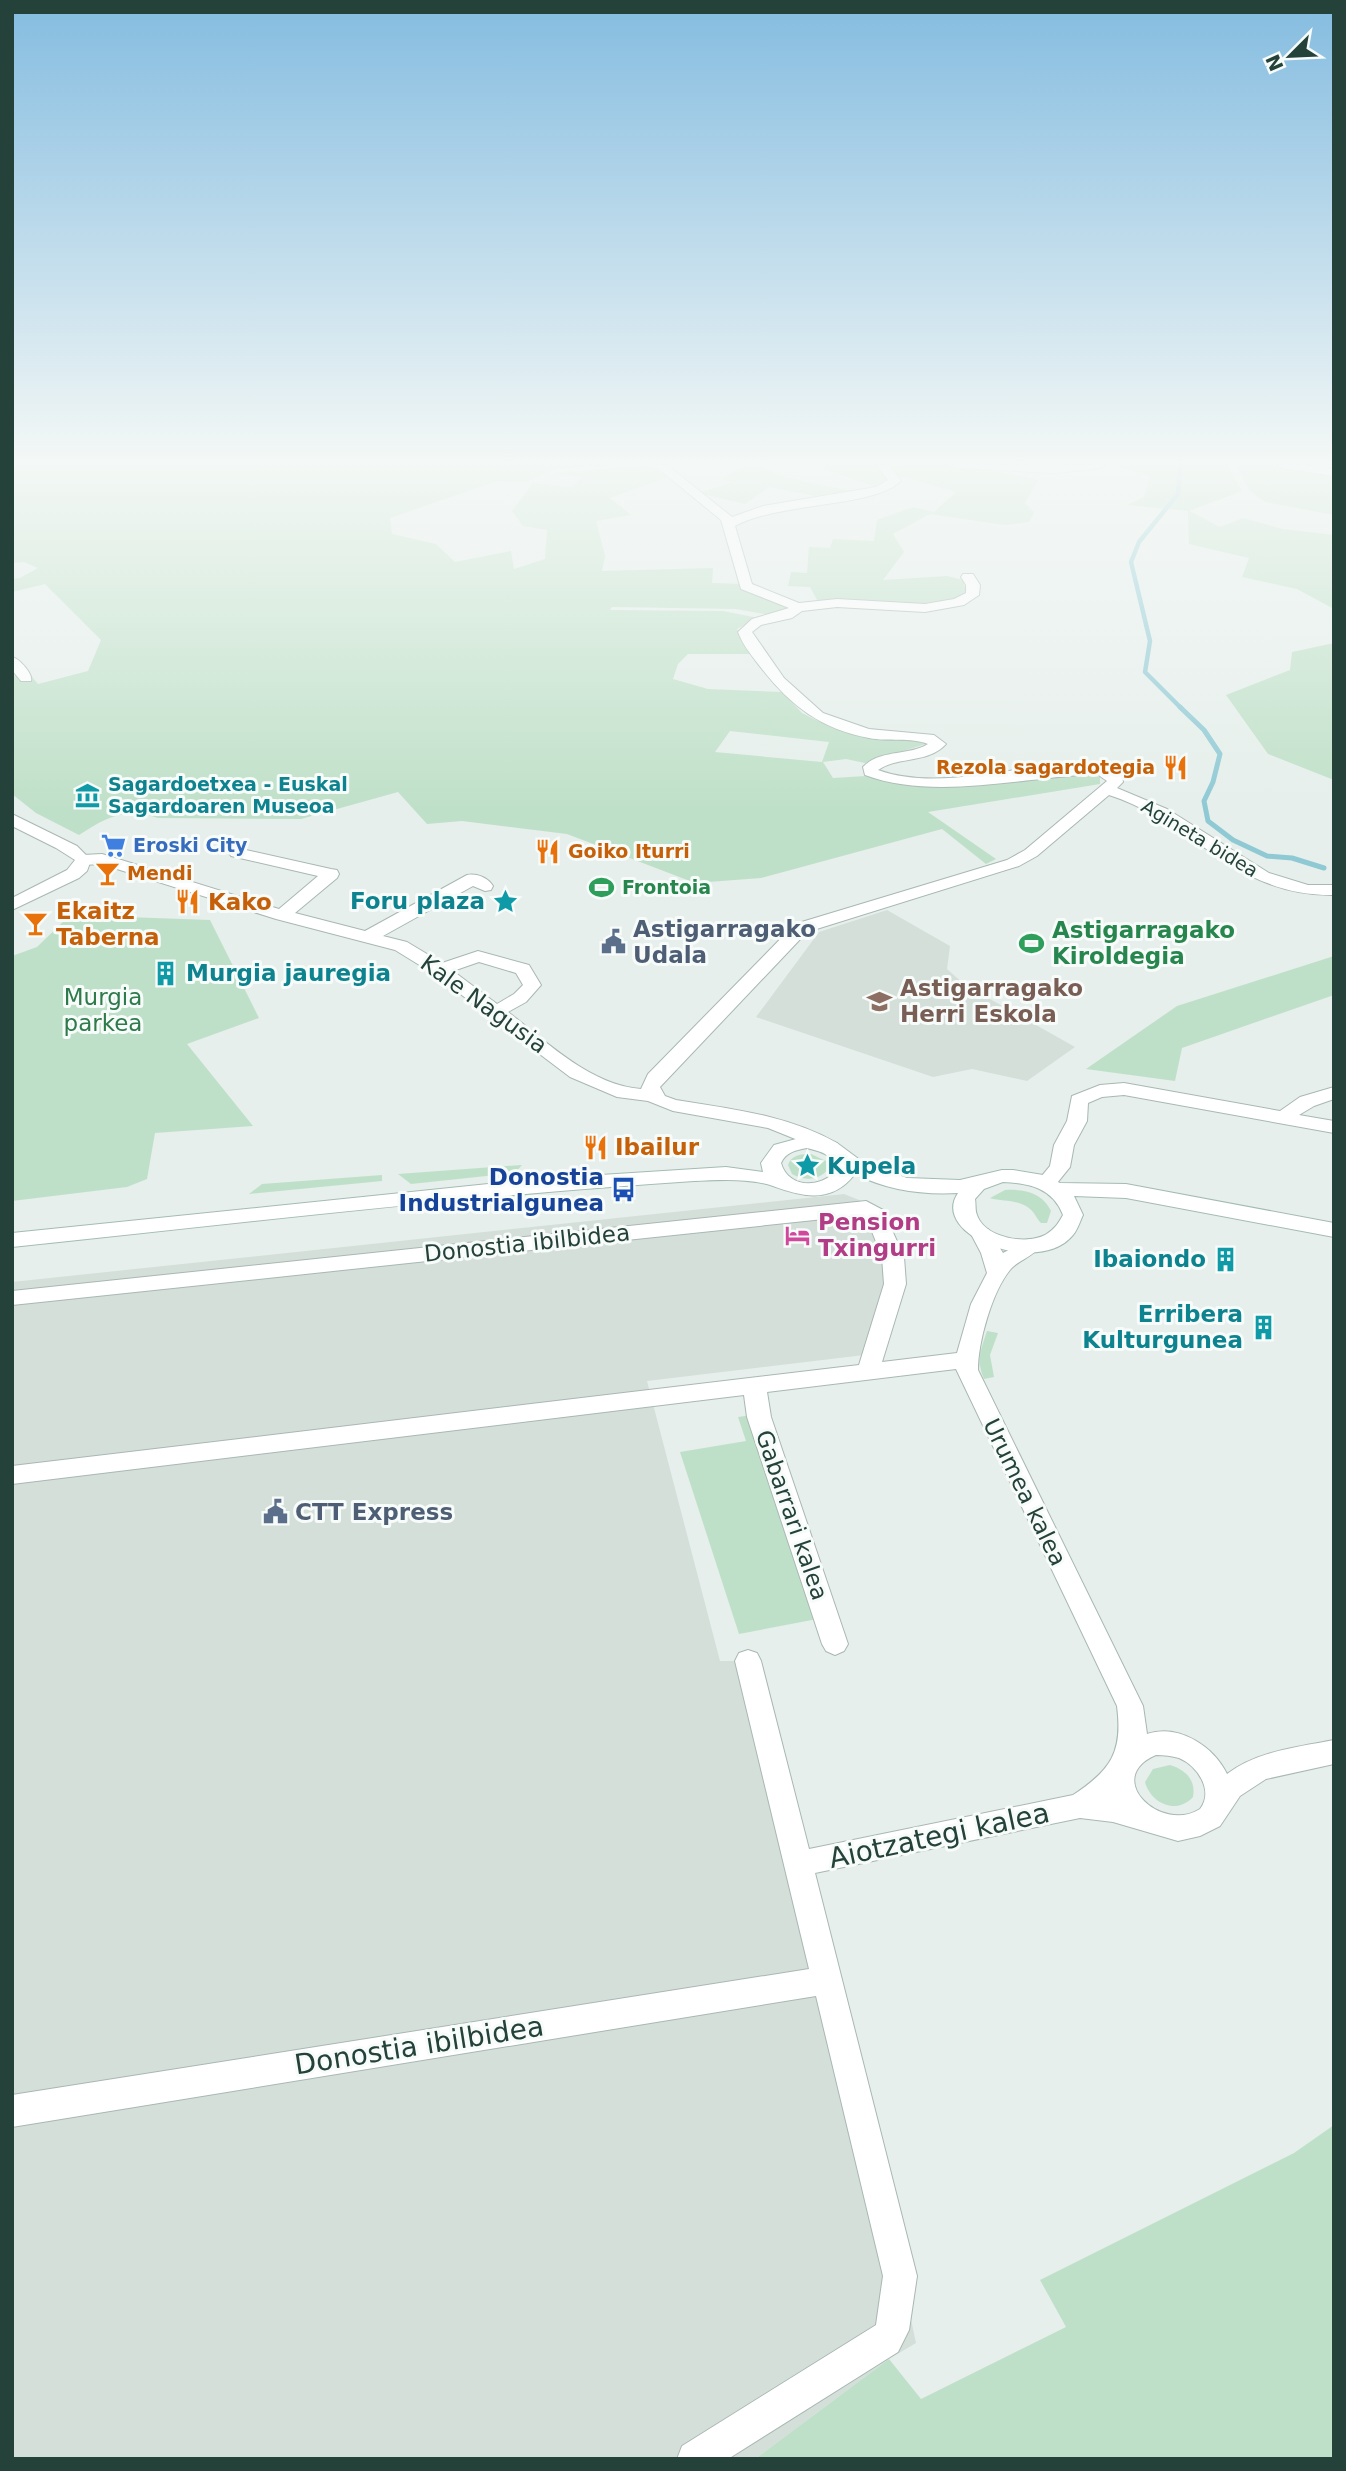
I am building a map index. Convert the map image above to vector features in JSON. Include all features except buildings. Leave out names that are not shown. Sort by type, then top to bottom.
[{"type":"street","points":[[744,580],[746,586],[798,607],[834,603],[900,608],[957,603],[972,595],[973,585],[970,580]]},
{"type":"street","points":[[653,1096],[650,1087],[655,1078],[801,928],[1013,863],[1031,853],[1115,782],[1114,776],[1099,769],[918,781],[876,776],[870,772],[871,767],[878,762],[902,758],[934,748],[938,744],[930,739],[893,737],[842,726],[821,719],[798,703],[784,689],[745,632],[755,622],[793,613],[798,607]]},
{"type":"street","points":[[12,662],[26,678]]},
{"type":"street","name":"Agineta bidea","points":[[1107,790],[1127,795],[1163,813],[1227,859],[1272,881],[1319,892],[1334,890]]},
{"type":"street","points":[[12,819],[38,835],[77,852],[83,860],[81,867],[73,874],[12,905]]},
{"type":"street","points":[[237,853],[331,874],[282,915]]},
{"type":"street","name":"Kale Nagusia","points":[[83,860],[102,859],[282,915],[370,936],[407,949],[587,1078],[622,1092],[653,1096],[673,1105],[758,1120],[796,1130],[837,1153],[858,1169],[879,1178]]},
{"type":"street","points":[[370,936],[473,879],[485,886]]},
{"type":"street","points":[[440,971],[478,956],[523,969],[532,985],[527,993],[493,1012]]},
{"type":"street","points":[[1051,1186],[1060,1167],[1064,1145],[1077,1121],[1079,1100],[1088,1094],[1124,1089],[1334,1127]]},
{"type":"street","points":[[1285,1118],[1290,1110],[1303,1103],[1334,1093]]},
{"type":"street","points":[[758,1120],[772,1135],[775,1155],[771,1169],[780,1181]]},
{"type":"street","points":[[726,1173],[775,1155],[795,1143],[807,1142],[837,1153],[846,1172],[835,1184]]},
{"type":"street","points":[[12,1240],[538,1185],[726,1173],[780,1181],[789,1186],[813,1190],[879,1178],[921,1186],[951,1188],[1017,1176],[1051,1186],[1126,1191],[1334,1230]]},
{"type":"street","points":[[965,1214],[965,1198],[978,1184]]},
{"type":"street","points":[[921,1186],[965,1214],[992,1253],[997,1272]]},
{"type":"street","points":[[981,1234],[1004,1244],[1029,1246],[1056,1240],[1072,1225],[1073,1215],[1066,1197],[1051,1186]]},
{"type":"street","points":[[1073,1215],[1094,1199],[1126,1191]]},
{"type":"street","name":"Donostia ibilbidea","points":[[12,1298],[866,1208],[877,1214],[893,1258],[895,1284],[867,1371]]},
{"type":"street","points":[[12,1475],[965,1360],[966,1350],[997,1272],[1010,1258],[1029,1246]]},
{"type":"street","name":"Urumea kalea","points":[[965,1360],[971,1381],[1130,1706],[1150,1729],[1186,1750]]},
{"type":"street","name":"Gabarrari kalea","points":[[754,1385],[759,1417],[835,1644]]},
{"type":"street","points":[[695,2459],[886,2340],[892,2330],[900,2276],[748,1661]]},
{"type":"street","name":"Urumea kalea","points":[[1124,1765],[1133,1732],[1130,1706]]},
{"type":"street","points":[[1256,1769],[1226,1765],[1186,1750],[1155,1743],[1135,1750],[1124,1765],[1120,1787],[1125,1799],[1147,1821],[1162,1827],[1194,1828],[1206,1822],[1215,1812],[1220,1800],[1235,1782],[1256,1769],[1334,1752]]},
{"type":"street","points":[[1186,1750],[1216,1775],[1220,1800]]},
{"type":"street","name":"Aiotzategi kalea","points":[[1080,1806],[1102,1791],[1124,1765]]},
{"type":"street","name":"Aiotzategi kalea","points":[[797,1864],[1080,1806],[1113,1810],[1147,1821]]},
{"type":"street","name":"Donostia ibilbidea","points":[[12,2111],[826,1980]]},
{"type":"shaded area","name":"Astigarragako Herri Eskola","points":[[887,910],[950,946],[947,969],[965,985],[1075,1047],[1027,1081],[972,1069],[933,1077],[756,1017],[819,932]]},
{"type":"shaded area","points":[[844,1194],[882,1209],[906,1274],[881,1353],[647,1381],[720,1661],[748,1661],[891,2225],[916,2343],[889,2359],[755,2459],[12,2459],[12,1282]]},
{"type":"green space","points":[[12,580],[712,580],[712,583],[743,584],[793,607],[770,615],[736,609],[612,607],[610,610],[723,611],[758,618],[737,629],[752,654],[688,654],[678,664],[673,679],[708,689],[782,692],[802,713],[822,723],[863,735],[929,743],[865,763],[846,759],[823,762],[833,778],[865,776],[878,780],[928,785],[1093,775],[1100,777],[1100,784],[928,812],[996,859],[986,864],[942,829],[761,878],[695,883],[567,834],[462,821],[427,824],[398,792],[301,819],[158,818],[135,813],[125,814],[98,823],[79,835],[36,813],[12,794],[12,676],[28,672],[38,684],[88,671],[101,640],[45,584],[12,592]],"holes":[[[730,731],[829,742],[822,762],[715,752]]]},
{"type":"green space","points":[[789,580],[963,580],[966,591],[964,596],[957,600],[902,605],[817,600],[810,587],[788,586]]},
{"type":"green space","points":[[1257,580],[1334,580],[1334,609],[1297,589]]},
{"type":"green space","points":[[1334,643],[1334,780],[1268,754],[1226,695],[1290,670],[1292,652]]},
{"type":"green space","name":"Murgia parkea","points":[[70,915],[210,920],[259,1018],[187,1044],[253,1126],[155,1133],[147,1179],[127,1187],[12,1201],[12,956],[37,947]]},
{"type":"green space","points":[[1334,956],[1334,995],[1182,1048],[1175,1081],[1086,1069],[1177,1006]]},
{"type":"green space","points":[[811,1154],[826,1161],[828,1169],[811,1179],[792,1174],[788,1165],[791,1159]]},
{"type":"green space","points":[[522,1165],[515,1173],[411,1184],[398,1174]]},
{"type":"green space","points":[[382,1175],[382,1181],[249,1194],[262,1184]]},
{"type":"green space","points":[[1005,1190],[1025,1191],[1043,1200],[1051,1211],[1047,1223],[1041,1223],[1026,1206],[990,1198]]},
{"type":"green space","points":[[987,1331],[998,1333],[990,1355],[994,1377],[984,1379],[980,1360]]},
{"type":"green space","points":[[758,1414],[833,1616],[739,1634],[680,1452],[746,1441],[738,1417]]},
{"type":"green space","points":[[1170,1765],[1185,1773],[1193,1786],[1193,1797],[1180,1805],[1172,1806],[1159,1801],[1148,1790],[1145,1782],[1153,1769]]},
{"type":"green space","points":[[1334,2125],[1334,2459],[755,2459],[889,2359],[921,2399],[1066,2327],[1040,2280],[1294,2153]]},
{"type":"waterway","points":[[1135,580],[1150,641],[1145,672],[1180,707]]},
{"type":"waterway","points":[[1180,707],[1204,730],[1220,754],[1213,782],[1204,801],[1208,821],[1233,840],[1267,856],[1292,858],[1324,868]]},
{"type":"place","name":"Rezola sagardotegia","points":[[1175,767]]},
{"type":"place","name":"Sagardoetxea - Euskal Sagardoaren Museoa","points":[[88,795]]},
{"type":"place","name":"Eroski City","points":[[113,845]]},
{"type":"place","name":"Goiko Iturri","points":[[548,851]]},
{"type":"place","name":"Mendi","points":[[107,873]]},
{"type":"place","name":"Frontoia","points":[[602,887]]},
{"type":"place","name":"Foru plaza","points":[[505,901]]},
{"type":"place","name":"Kako","points":[[188,902]]},
{"type":"place","name":"Ekaitz Taberna","points":[[36,924]]},
{"type":"place","name":"Astigarragako Udala","points":[[613,942]]},
{"type":"place","name":"Astigarragako Kiroldegia","points":[[1032,943]]},
{"type":"place","name":"Murgia jauregia","points":[[166,973]]},
{"type":"place","name":"Astigarragako Herri Eskola","points":[[880,1001]]},
{"type":"place","name":"Ibailur","points":[[595,1147]]},
{"type":"place","name":"Kupela","points":[[807,1166]]},
{"type":"place","name":"Donostia Industrialgunea","points":[[624,1190]]},
{"type":"place","name":"Pension Txingurri","points":[[798,1235]]},
{"type":"place","name":"Ibaiondo","points":[[1226,1259]]},
{"type":"place","name":"Erribera Kulturgunea","points":[[1263,1327]]},
{"type":"place","name":"CTT Express","points":[[275,1512]]}]
